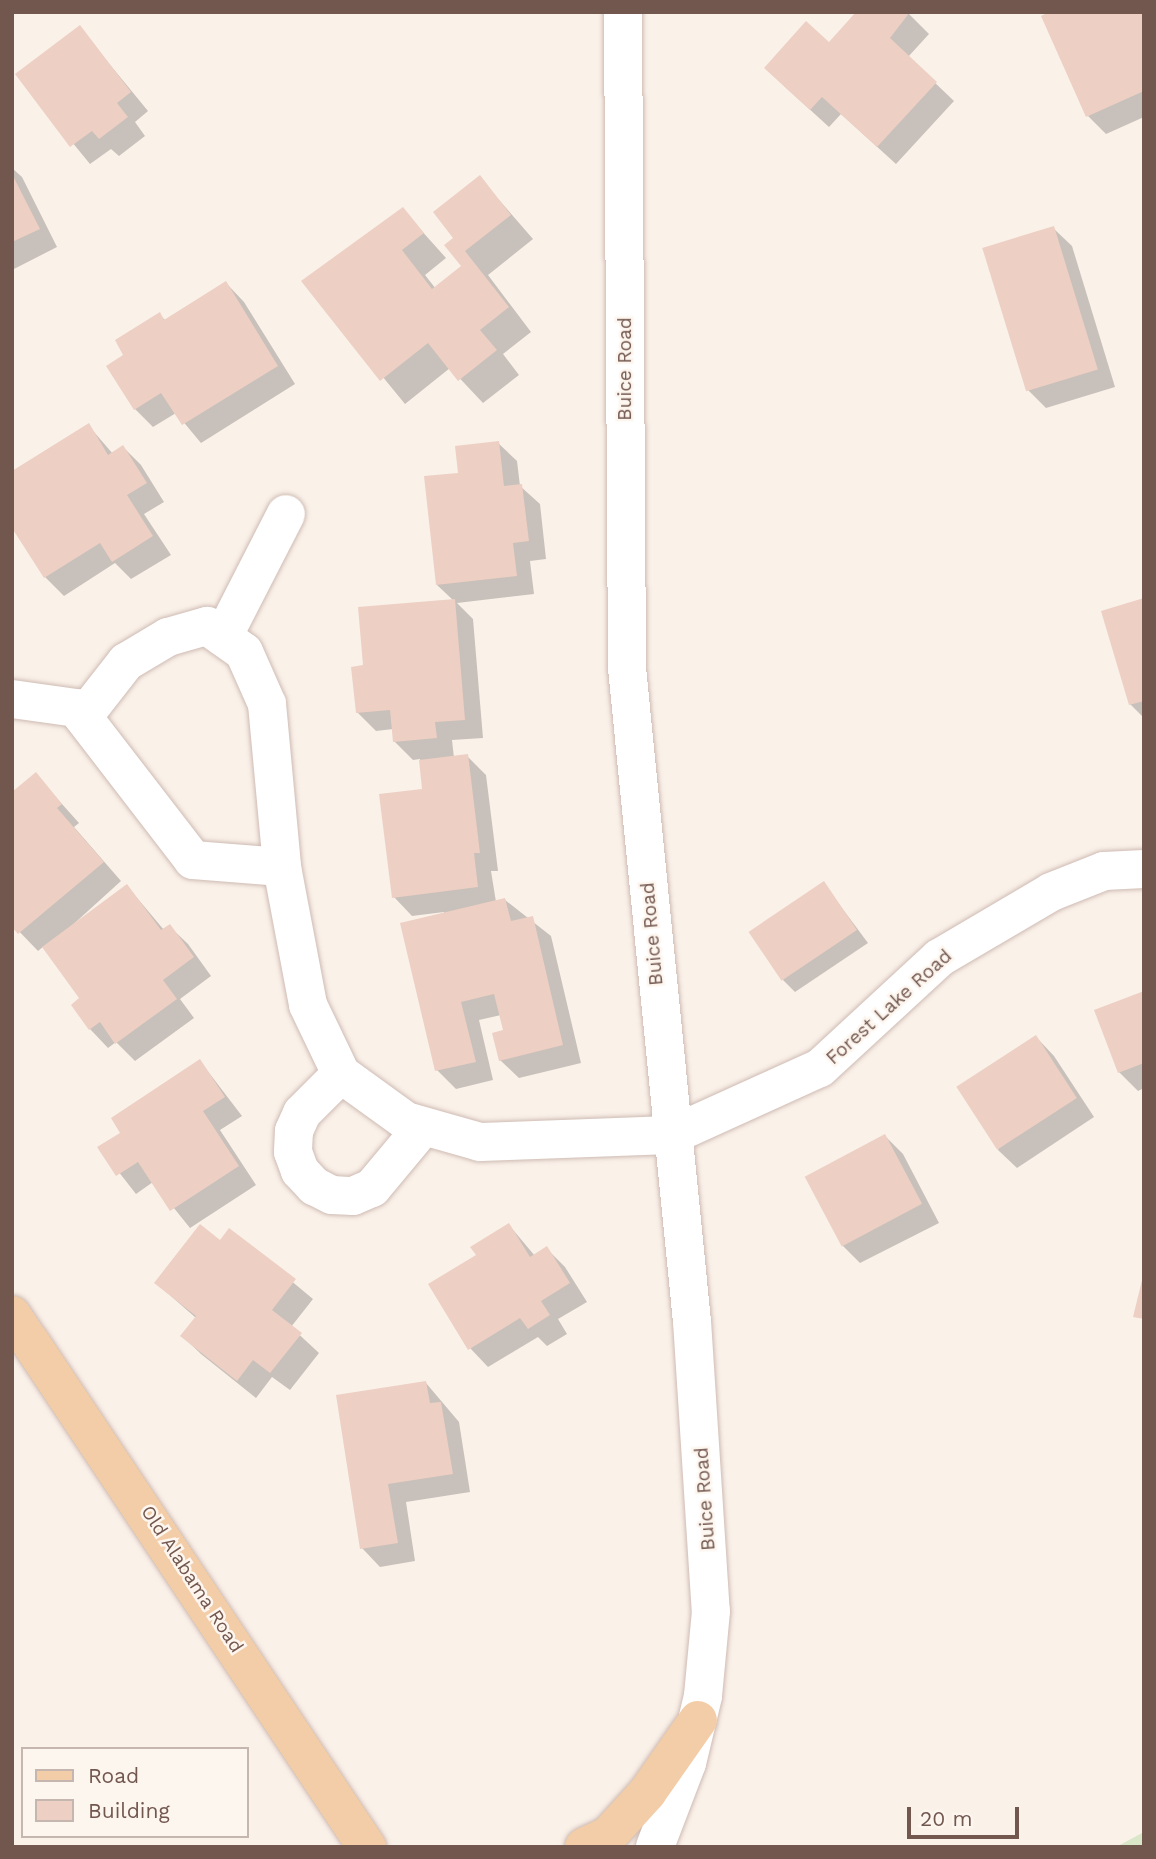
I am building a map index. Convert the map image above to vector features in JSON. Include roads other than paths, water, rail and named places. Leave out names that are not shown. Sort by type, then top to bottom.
[{"type":"main road","name":"Old Alabama Road","points":[[12,1315],[367,1847]]},
{"type":"main road","points":[[584,1847],[615,1828],[698,1720]]},
{"type":"street","name":"Buice Road","points":[[623,12],[626,668],[709,1529],[711,1611],[698,1720],[688,1763],[655,1847]]},
{"type":"street","points":[[223,637],[286,514]]},
{"type":"street","points":[[83,717],[126,662],[168,637],[207,626],[223,637],[244,652],[267,704],[282,867],[308,1005],[341,1074],[422,1128],[480,1142],[672,1135]]},
{"type":"street","points":[[12,699],[76,708],[193,860],[282,867]]},
{"type":"street","name":"Forest Lake Road","points":[[672,1135],[820,1068],[939,958],[1051,892],[1104,871],[1144,869]]},
{"type":"street","points":[[341,1074],[302,1113],[294,1131],[293,1152],[300,1171],[314,1186],[342,1195],[372,1188],[422,1128]]}]
